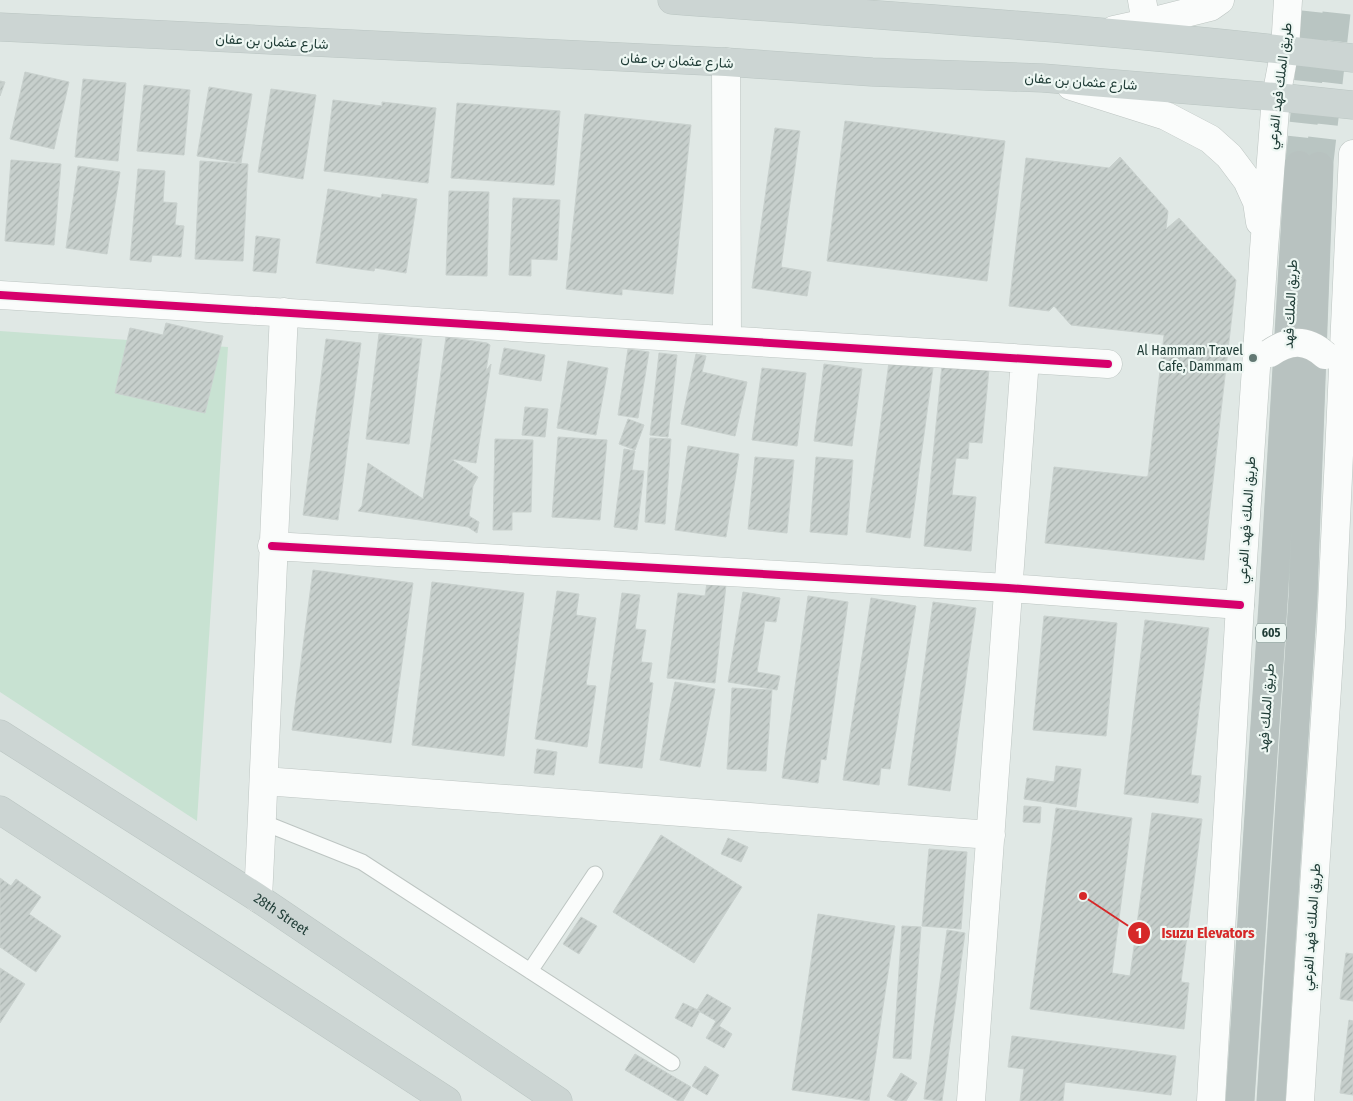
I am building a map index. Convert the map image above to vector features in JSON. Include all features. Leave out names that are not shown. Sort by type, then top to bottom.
[{"type":"highway","name":"طريق الملك فهد","points":[[1240,1101],[1274,594],[1309,165],[1302,597],[1271,1101]]},
{"type":"main road","points":[[672,0],[1100,32],[1285,49],[1353,58]]},
{"type":"main road","name":"شارع عثمان بن عفان","points":[[0,27],[726,62],[872,72],[1043,78],[1276,96],[1353,105]]},
{"type":"main road","name":"28th Street","points":[[0,734],[258,898],[558,1101]]},
{"type":"main road","points":[[0,810],[448,1101]]},
{"type":"street","points":[[1100,32],[1144,12],[1210,6],[1220,0]]},
{"type":"street","name":"طريق الملك فهد الفرعي","points":[[1210,1101],[1240,605],[1263,363],[1264,249],[1276,96],[1285,49],[1288,0]]},
{"type":"street","points":[[726,62],[727,340]]},
{"type":"street","points":[[1043,78],[1166,116],[1210,139],[1229,156],[1247,180],[1257,202],[1264,249]]},
{"type":"street","name":"طريق الملك فهد الفرعي","points":[[1300,1101],[1331,627],[1351,234],[1353,154]]},
{"type":"street","points":[[0,295],[1108,364]]},
{"type":"street","points":[[258,898],[272,546],[284,312]]},
{"type":"street","points":[[1263,363],[1280,346],[1293,343],[1305,344],[1317,348],[1325,355],[1342,382]]},
{"type":"street","points":[[972,1101],[1025,359]]},
{"type":"street","points":[[272,546],[1008,588],[1240,605]]},
{"type":"street","points":[[264,781],[991,835]]},
{"type":"lane","points":[[262,822],[362,862],[672,1063]]},
{"type":"lane","points":[[530,971],[595,874]]},
{"type":"green space","points":[[0,331],[228,347],[197,821],[0,692]]},
{"type":"building","points":[[25,72],[69,82],[54,149],[10,139]]},
{"type":"building","points":[[83,79],[126,83],[118,161],[75,157]]},
{"type":"building","points":[[0,81],[5,82],[0,96]]},
{"type":"building","points":[[144,85],[190,90],[184,155],[137,151]]},
{"type":"building","points":[[209,87],[252,94],[241,163],[197,156]]},
{"type":"building","points":[[271,89],[316,95],[303,179],[258,172]]},
{"type":"building","points":[[333,100],[382,106],[382,102],[436,108],[428,183],[324,171]]},
{"type":"building","points":[[457,103],[560,111],[554,185],[451,178]]},
{"type":"building","points":[[585,114],[691,125],[673,294],[622,289],[622,295],[566,289]]},
{"type":"building","points":[[845,121],[1005,141],[987,281],[827,261]]},
{"type":"building","points":[[775,128],[800,131],[781,267],[811,272],[807,296],[752,288]]},
{"type":"building","points":[[1120,157],[1168,211],[1166,229],[1179,218],[1236,280],[1204,560],[1045,543],[1054,467],[1148,476],[1164,335],[1071,325],[1054,306],[1049,311],[1009,306],[1026,158],[1109,168]]},
{"type":"building","points":[[11,160],[61,164],[54,245],[5,241]]},
{"type":"building","points":[[200,161],[248,164],[243,261],[195,259]]},
{"type":"building","points":[[78,166],[120,172],[107,254],[66,248]]},
{"type":"building","points":[[138,169],[165,171],[163,202],[177,203],[175,225],[184,226],[181,257],[152,255],[151,262],[130,260]]},
{"type":"building","points":[[328,189],[381,198],[382,194],[417,199],[406,273],[375,268],[374,271],[316,263]]},
{"type":"building","points":[[449,191],[489,192],[487,276],[446,275]]},
{"type":"building","points":[[513,198],[560,200],[557,260],[531,259],[531,276],[509,275]]},
{"type":"building","points":[[256,236],[280,239],[276,273],[253,271]]},
{"type":"building","points":[[166,323],[223,336],[205,413],[115,393],[130,328],[163,335]]},
{"type":"building","points":[[379,334],[422,339],[409,444],[366,439]]},
{"type":"building","points":[[446,337],[490,345],[486,371],[491,364],[476,463],[451,459],[478,477],[473,486],[469,516],[479,522],[477,533],[468,527],[358,511],[362,506],[368,463],[423,499]]},
{"type":"building","points":[[326,339],[361,343],[338,520],[303,515]]},
{"type":"building","points":[[504,348],[545,355],[541,381],[499,374]]},
{"type":"building","points":[[628,349],[649,352],[638,418],[618,415]]},
{"type":"building","points":[[659,353],[677,355],[668,437],[650,435]]},
{"type":"building","points":[[696,354],[706,356],[702,372],[747,382],[735,436],[681,424]]},
{"type":"building","points":[[568,361],[608,368],[596,435],[557,428]]},
{"type":"building","points":[[889,362],[933,368],[910,538],[866,532]]},
{"type":"building","points":[[824,364],[862,369],[852,446],[814,441]]},
{"type":"building","points":[[942,365],[989,369],[982,443],[969,442],[968,459],[956,458],[952,495],[976,497],[971,551],[924,546]]},
{"type":"building","points":[[762,368],[806,373],[797,446],[752,440]]},
{"type":"building","points":[[525,407],[548,409],[545,437],[522,435]]},
{"type":"building","points":[[628,419],[644,425],[635,450],[619,444]]},
{"type":"building","points":[[558,437],[607,440],[600,520],[552,517]]},
{"type":"building","points":[[650,438],[671,439],[665,524],[645,522]]},
{"type":"building","points":[[495,439],[533,440],[531,512],[512,512],[512,530],[493,530]]},
{"type":"building","points":[[688,446],[739,454],[726,537],[675,530]]},
{"type":"building","points":[[624,449],[635,451],[632,470],[644,471],[637,530],[614,527]]},
{"type":"building","points":[[755,457],[794,460],[787,533],[748,529]]},
{"type":"building","points":[[816,457],[853,460],[847,535],[810,532]]},
{"type":"building","points":[[313,570],[413,583],[391,743],[292,730]]},
{"type":"building","points":[[432,582],[524,593],[504,756],[412,745]]},
{"type":"building","points":[[707,583],[726,585],[715,683],[667,678],[678,593],[705,596]]},
{"type":"building","points":[[557,591],[579,594],[576,615],[596,618],[586,685],[596,686],[587,747],[535,739]]},
{"type":"building","points":[[743,592],[780,598],[776,622],[765,621],[757,672],[780,676],[777,690],[728,682]]},
{"type":"building","points":[[622,593],[640,595],[635,629],[646,630],[641,662],[652,663],[649,682],[653,683],[642,768],[599,763]]},
{"type":"building","points":[[808,596],[848,602],[826,760],[821,759],[818,783],[782,778]]},
{"type":"building","points":[[871,598],[916,606],[890,769],[881,768],[879,785],[843,780]]},
{"type":"building","points":[[933,602],[976,608],[950,791],[908,785]]},
{"type":"building","points":[[1044,616],[1117,623],[1106,736],[1033,730]]},
{"type":"building","points":[[1145,620],[1209,628],[1191,775],[1201,776],[1198,803],[1124,794]]},
{"type":"building","points":[[675,682],[715,689],[700,767],[660,760]]},
{"type":"building","points":[[732,688],[772,690],[766,771],[727,769]]},
{"type":"building","points":[[537,749],[557,752],[554,775],[534,773]]},
{"type":"building","points":[[1056,766],[1081,769],[1076,807],[1024,799],[1027,778],[1054,782]]},
{"type":"building","points":[[1024,806],[1041,807],[1040,823],[1023,822]]},
{"type":"building","points":[[1056,808],[1132,818],[1112,973],[1130,976],[1152,813],[1202,819],[1181,982],[1189,983],[1184,1029],[1030,1009]]},
{"type":"building","points":[[661,835],[742,887],[694,963],[613,912]]},
{"type":"building","points":[[728,838],[748,847],[741,862],[721,854]]},
{"type":"building","points":[[929,849],[967,852],[961,929],[922,926]]},
{"type":"building","points":[[0,878],[11,886],[16,879],[41,897],[29,914],[61,936],[36,972],[0,947]]},
{"type":"building","points":[[818,914],[895,926],[869,1101],[792,1090]]},
{"type":"building","points":[[581,917],[597,926],[579,954],[563,944]]},
{"type":"building","points":[[902,926],[921,927],[911,1059],[893,1058]]},
{"type":"building","points":[[947,930],[965,933],[941,1101],[924,1099]]},
{"type":"building","points":[[1346,953],[1353,954],[1353,1001],[1340,999]]},
{"type":"building","points":[[0,968],[25,984],[0,1023]]},
{"type":"building","points":[[707,994],[731,1008],[719,1026],[732,1034],[724,1048],[706,1038],[716,1021],[697,1010]]},
{"type":"building","points":[[683,1003],[700,1011],[692,1027],[675,1018]]},
{"type":"building","points":[[1349,1020],[1353,1021],[1353,1095],[1340,1093]]},
{"type":"building","points":[[1012,1036],[1176,1056],[1171,1095],[1065,1082],[1063,1101],[1020,1101],[1024,1069],[1008,1067]]},
{"type":"building","points":[[635,1054],[691,1087],[683,1101],[678,1101],[625,1070]]},
{"type":"building","points":[[705,1066],[719,1075],[707,1095],[692,1086]]},
{"type":"building","points":[[901,1073],[917,1083],[906,1101],[896,1101],[887,1096]]},
{"type":"tunnel","points":[[1299,165],[1317,0]]},
{"type":"tunnel","points":[[1319,166],[1338,0]]},
{"type":"cycle path","points":[[0,295],[1108,364]]},
{"type":"cycle path","points":[[272,546],[1008,588],[1240,605]]},
{"type":"place","name":"Al Hammam Travel Cafe, Dammam","points":[[1253,358]]},
{"type":"place","name":"Isuzu Elevators","points":[[1083,896]]}]
